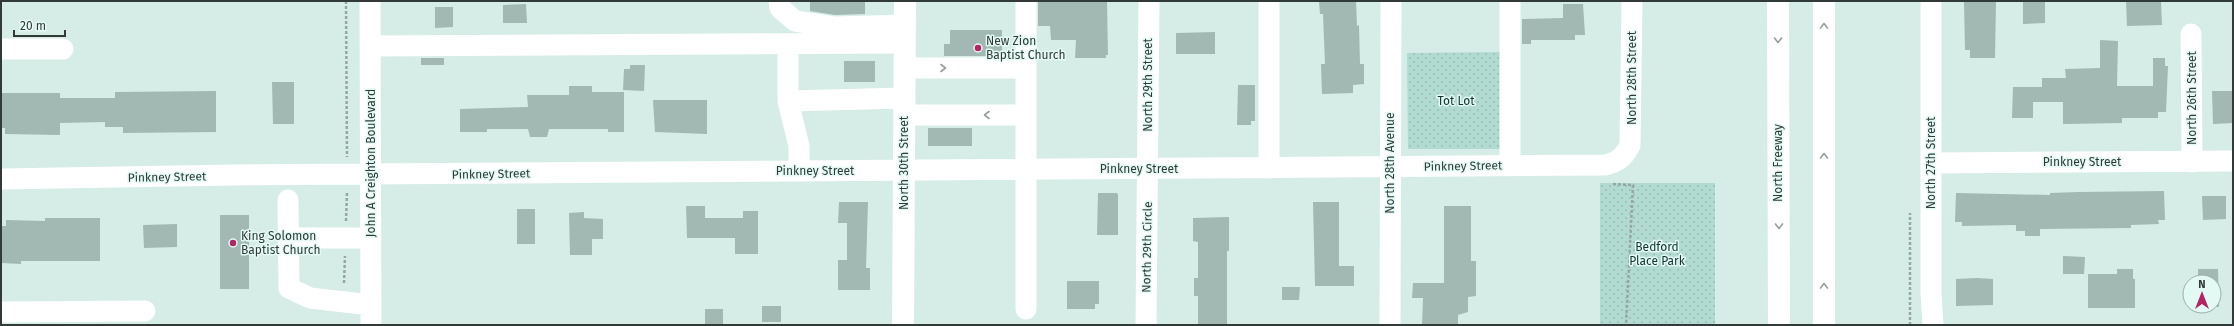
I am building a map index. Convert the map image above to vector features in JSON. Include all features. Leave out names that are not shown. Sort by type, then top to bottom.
[{"type":"main road","name":"North 30th Street","points":[[903,325],[905,1]]},
{"type":"main road","name":"North Freeway","points":[[1778,1],[1779,325]]},
{"type":"main road","points":[[1824,1],[1824,325]]},
{"type":"street","name":"John A Creighton Boulevard","points":[[370,1],[371,315]]},
{"type":"street","points":[[779,1],[780,8],[795,22],[834,28],[905,34]]},
{"type":"street","points":[[1026,1],[1026,309]]},
{"type":"street","name":"North 29th Street","points":[[1148,170],[1149,1]]},
{"type":"street","points":[[1269,1],[1269,168]]},
{"type":"street","name":"North 28th Avenue","points":[[1390,325],[1391,1]]},
{"type":"street","points":[[1510,1],[1510,166]]},
{"type":"street","name":"North 28th Street","points":[[1625,154],[1630,145],[1632,136],[1632,1]]},
{"type":"street","name":"North 27th Street","points":[[1931,1],[1931,294],[1933,325]]},
{"type":"street","points":[[371,46],[788,44],[905,34]]},
{"type":"street","name":"North 26th Street","points":[[2191,34],[2192,162]]},
{"type":"street","points":[[788,44],[788,101],[799,146],[799,171]]},
{"type":"street","points":[[1,49],[63,49]]},
{"type":"street","points":[[904,68],[1026,68]]},
{"type":"street","points":[[788,101],[904,106],[1026,115]]},
{"type":"street","name":"Pinkney Street","points":[[1,179],[1605,165],[1618,161],[1625,154]]},
{"type":"street","name":"Pinkney Street","points":[[1931,163],[2233,161]]},
{"type":"street","name":"North 29th Circle","points":[[1146,325],[1148,170]]},
{"type":"street","points":[[288,200],[289,288],[310,298],[371,315]]},
{"type":"street","points":[[289,238],[371,238]]},
{"type":"street","points":[[1,312],[144,311]]},
{"type":"path","points":[[1607,183],[1633,185],[1626,325]]},
{"type":"green space","name":"Tot Lot","points":[[1505,52],[1505,149],[1408,149],[1407,53]]},
{"type":"green space","name":"Bedford Place Park","points":[[1600,183],[1715,183],[1715,325],[1600,325]]},
{"type":"building","points":[[810,1],[865,1],[865,14],[835,15],[810,11]]},
{"type":"building","points":[[1038,1],[1107,1],[1108,55],[1106,55],[1106,58],[1075,58],[1076,40],[1051,40],[1050,26],[1038,26]]},
{"type":"building","points":[[1319,1],[1356,1],[1357,26],[1359,25],[1360,64],[1364,64],[1364,84],[1353,85],[1353,93],[1322,94],[1321,64],[1325,64],[1323,14],[1320,14]]},
{"type":"building","points":[[1996,1],[1995,58],[1970,58],[1970,50],[1965,50],[1964,2]]},
{"type":"building","points":[[2023,1],[2045,1],[2045,23],[2023,24]]},
{"type":"building","points":[[2126,1],[2161,1],[2162,25],[2127,26]]},
{"type":"building","points":[[526,4],[527,23],[503,23],[503,5]]},
{"type":"building","points":[[1563,4],[1583,4],[1585,35],[1575,35],[1575,40],[1531,40],[1531,44],[1522,44],[1522,19],[1563,18]]},
{"type":"building","points":[[435,7],[453,7],[453,27],[435,28]]},
{"type":"building","points":[[950,30],[1002,30],[1002,56],[944,56],[944,44],[950,44]]},
{"type":"building","points":[[1215,32],[1215,54],[1176,54],[1176,33]]},
{"type":"building","points":[[2100,40],[2118,41],[2117,86],[2153,86],[2153,58],[2165,58],[2165,66],[2168,66],[2166,112],[2158,112],[2158,118],[2122,118],[2122,123],[2063,124],[2063,102],[2033,102],[2033,118],[2012,118],[2013,87],[2042,87],[2042,78],[2066,78],[2065,69],[2100,68]]},
{"type":"building","points":[[421,58],[444,58],[444,65],[421,65]]},
{"type":"building","points":[[844,61],[875,61],[875,82],[844,82]]},
{"type":"building","points":[[630,65],[645,65],[644,91],[623,90],[624,69],[630,69]]},
{"type":"building","points":[[272,82],[294,82],[294,124],[273,124]]},
{"type":"building","points":[[1238,85],[1255,85],[1255,121],[1251,121],[1251,125],[1237,125]]},
{"type":"building","points":[[569,86],[592,86],[592,92],[624,92],[624,132],[608,132],[608,129],[549,129],[547,137],[530,137],[528,129],[487,129],[487,132],[460,132],[460,109],[528,107],[527,95],[569,95]]},
{"type":"building","points":[[216,91],[216,132],[123,133],[123,127],[105,127],[105,122],[60,123],[60,135],[5,134],[5,128],[1,128],[1,93],[60,93],[60,98],[115,98],[115,92]]},
{"type":"building","points":[[2212,91],[2233,91],[2233,123],[2213,124]]},
{"type":"building","points":[[653,100],[707,100],[707,134],[655,132]]},
{"type":"building","points":[[928,128],[972,128],[972,146],[928,146]]},
{"type":"building","points":[[2164,191],[2165,220],[2158,220],[2159,224],[2131,225],[2131,228],[2040,229],[2040,236],[2025,236],[2025,231],[2016,231],[2016,225],[1962,226],[1962,222],[1955,222],[1956,193],[2050,195],[2050,193],[2078,192]]},
{"type":"building","points":[[1098,193],[1117,193],[1118,195],[1118,235],[1097,235]]},
{"type":"building","points":[[2202,196],[2226,196],[2226,219],[2203,220]]},
{"type":"building","points":[[839,202],[868,202],[866,268],[870,268],[870,290],[838,290],[838,260],[847,260],[847,223],[838,223]]},
{"type":"building","points":[[1313,202],[1339,202],[1339,266],[1354,266],[1354,286],[1315,286]]},
{"type":"building","points":[[686,206],[705,206],[705,218],[743,218],[743,211],[758,211],[758,254],[735,254],[735,238],[687,238]]},
{"type":"building","points":[[1444,206],[1471,206],[1471,261],[1476,261],[1476,296],[1468,297],[1468,312],[1458,315],[1458,325],[1422,325],[1423,298],[1412,298],[1413,283],[1444,283]]},
{"type":"building","points":[[517,209],[535,209],[535,244],[517,244]]},
{"type":"building","points":[[584,212],[584,218],[603,219],[603,239],[592,239],[592,255],[570,255],[569,213]]},
{"type":"building","points":[[220,215],[249,215],[249,289],[220,289]]},
{"type":"building","points":[[1229,217],[1229,251],[1227,251],[1227,325],[1198,325],[1198,296],[1194,296],[1194,278],[1198,278],[1198,242],[1193,241],[1193,218]]},
{"type":"building","points":[[45,218],[100,218],[100,261],[21,261],[21,264],[1,263],[1,226],[6,226],[6,220],[45,221]]},
{"type":"building","points":[[177,224],[177,247],[144,248],[143,225]]},
{"type":"building","points":[[2063,256],[2085,257],[2084,274],[2063,274]]},
{"type":"building","points":[[2117,269],[2133,269],[2133,279],[2135,279],[2135,308],[2088,308],[2088,274],[2117,274]]},
{"type":"building","points":[[2198,269],[2218,269],[2218,274],[2198,274]]},
{"type":"building","points":[[1956,279],[1993,279],[1993,305],[1956,306]]},
{"type":"building","points":[[1067,281],[1099,281],[1099,304],[1095,304],[1095,309],[1067,309]]},
{"type":"building","points":[[1282,287],[1300,287],[1299,300],[1282,300]]},
{"type":"building","points":[[762,306],[781,306],[781,322],[762,322]]},
{"type":"building","points":[[705,309],[723,309],[723,324],[705,324]]},
{"type":"place","name":"New Zion Baptist Church","points":[[978,48]]},
{"type":"place","name":"King Solomon Baptist Church","points":[[233,243]]}]
